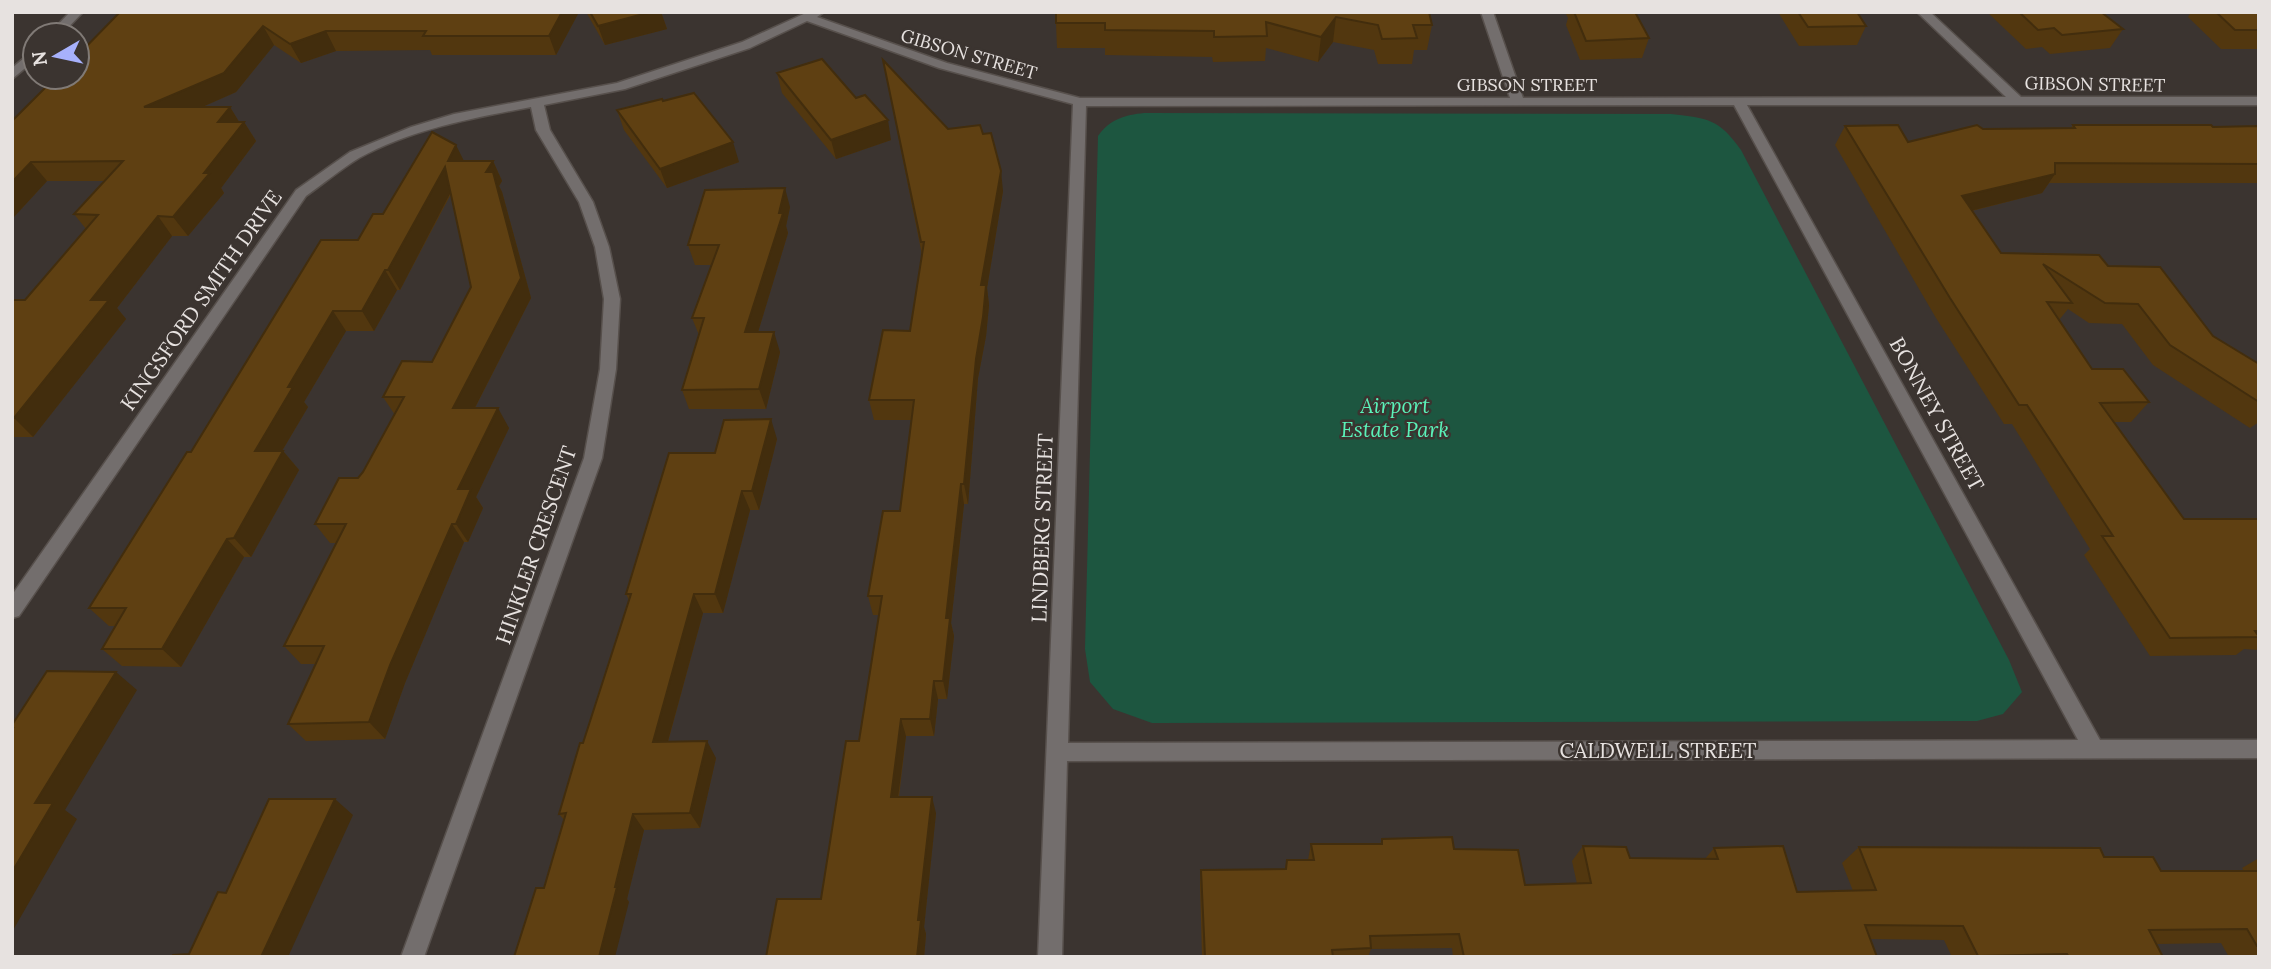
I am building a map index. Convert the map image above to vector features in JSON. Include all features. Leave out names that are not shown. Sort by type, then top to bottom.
[{"type":"street","points":[[1487,12],[1518,102]]},
{"type":"street","points":[[1923,12],[2016,100]]},
{"type":"street","name":"GIBSON STREET","points":[[813,15],[910,57],[1011,86],[1080,102],[2259,101]]},
{"type":"street","name":"KINGSFORD SMITH DRIVE","points":[[12,610],[301,193],[355,155],[416,130],[454,118],[620,86],[746,45],[813,15]]},
{"type":"street","name":"LINDBERG STREET","points":[[1050,957],[1080,102]]},
{"type":"street","name":"BONNEY STREET","points":[[1739,102],[2094,748]]},
{"type":"street","name":"HINKLER CRESCENT","points":[[412,957],[593,458],[608,369],[612,299],[602,247],[586,202],[543,130],[537,104]]},
{"type":"street","name":"CALDWELL STREET","points":[[1057,752],[2259,749]]},
{"type":"green space","name":"Airport Estate Park","points":[[1144,113],[1671,114],[1704,119],[1719,126],[1741,150],[2009,660],[2022,692],[2003,714],[1977,721],[1152,723],[1113,709],[1090,682],[1085,649],[1098,136],[1118,119]]},
{"type":"building","points":[[120,12],[562,12],[549,36],[423,36],[426,31],[326,31],[290,44],[263,26],[224,73],[144,107],[230,107],[218,122],[244,122],[204,173],[210,173],[173,217],[158,216],[91,300],[109,300],[12,418],[12,300],[25,300],[98,215],[74,214],[123,161],[31,162],[12,182],[12,121],[42,91],[91,91],[91,42]]},
{"type":"building","points":[[590,12],[651,12],[598,26]]},
{"type":"building","points":[[1056,12],[1429,12],[1432,25],[1413,25],[1417,38],[1382,39],[1378,25],[1336,17],[1321,37],[1266,22],[1267,36],[1214,37],[1214,31],[1105,30],[1105,23],[1056,23]]},
{"type":"building","points":[[1574,12],[1635,12],[1649,38],[1586,41]]},
{"type":"building","points":[[1798,12],[1857,12],[1866,26],[1808,27]]},
{"type":"building","points":[[2019,12],[2101,12],[2123,29],[2062,35],[2054,28],[2038,30]]},
{"type":"building","points":[[2216,12],[2259,12],[2259,30],[2235,30]]},
{"type":"building","points":[[822,59],[856,98],[865,95],[888,120],[831,140],[777,73]]},
{"type":"building","points":[[883,60],[948,129],[980,125],[983,134],[991,133],[1001,171],[981,285],[986,285],[983,317],[946,618],[950,618],[943,681],[934,681],[930,719],[901,719],[891,797],[932,797],[918,920],[921,920],[917,957],[766,957],[777,899],[821,899],[846,741],[859,741],[882,596],[868,596],[883,511],[900,511],[914,400],[869,400],[883,330],[910,331],[924,242],[921,242]]},
{"type":"building","points":[[694,93],[733,142],[660,169],[617,110]]},
{"type":"building","points":[[1898,125],[1908,142],[1977,125],[1983,129],[2075,128],[2073,125],[2259,126],[2259,164],[2055,163],[2055,174],[1962,196],[2001,253],[2099,255],[2108,266],[2160,267],[2213,336],[2259,364],[2259,402],[2170,345],[2138,304],[2105,303],[2043,264],[2072,303],[2047,302],[2092,369],[2123,369],[2149,402],[2100,403],[2184,519],[2259,519],[2259,631],[2255,631],[2259,637],[2170,638],[2102,536],[2113,536],[2027,405],[2019,405],[1845,126]]},
{"type":"building","points":[[432,132],[456,145],[448,161],[493,161],[486,172],[493,172],[521,278],[453,408],[498,408],[458,489],[471,489],[456,524],[452,524],[390,665],[369,722],[288,724],[324,646],[284,646],[346,524],[315,524],[339,478],[358,478],[363,472],[404,397],[383,397],[402,361],[432,362],[471,287],[445,167],[362,311],[333,311],[288,387],[293,387],[255,451],[283,451],[234,538],[227,539],[162,649],[102,649],[126,608],[89,608],[187,452],[191,452],[321,240],[358,240],[373,214],[383,214]]},
{"type":"building","points":[[785,188],[779,213],[783,213],[745,332],[774,332],[759,389],[682,390],[704,318],[692,318],[719,245],[688,245],[705,190]]},
{"type":"building","points":[[771,419],[752,491],[742,491],[715,594],[694,594],[653,742],[707,741],[690,813],[633,814],[599,957],[514,957],[536,888],[544,888],[566,813],[559,814],[580,743],[583,743],[631,594],[626,594],[669,453],[715,453],[724,420]]},
{"type":"building","points":[[47,671],[116,672],[35,803],[53,803],[12,872],[12,725]]},
{"type":"building","points":[[269,799],[335,799],[261,957],[172,957],[189,954],[218,892],[226,893]]},
{"type":"building","points":[[1452,837],[1454,849],[1518,850],[1525,885],[1591,883],[1583,846],[1626,847],[1630,858],[1718,859],[1714,848],[1783,846],[1797,892],[1876,890],[1859,847],[2100,848],[2104,857],[2153,857],[2161,871],[2259,871],[2259,946],[2247,929],[2149,930],[2163,957],[2069,957],[2067,954],[1978,956],[1963,926],[1865,925],[1877,957],[1464,957],[1459,934],[1370,936],[1371,948],[1332,950],[1333,957],[1205,957],[1201,870],[1286,869],[1287,860],[1314,860],[1311,844],[1382,844],[1382,839]]}]
